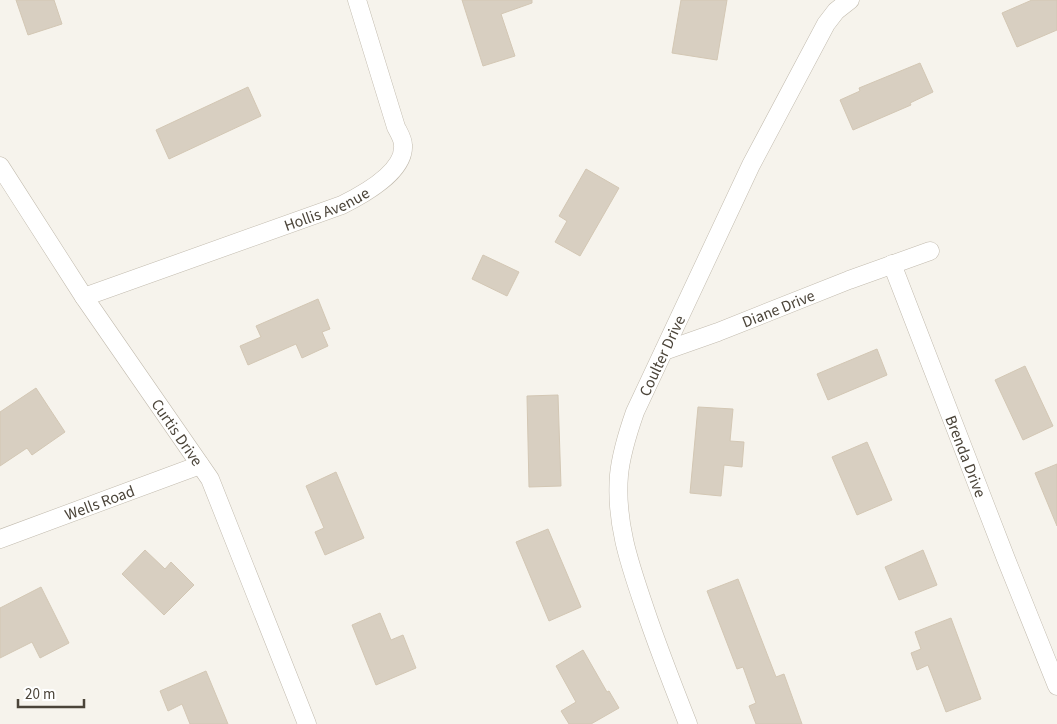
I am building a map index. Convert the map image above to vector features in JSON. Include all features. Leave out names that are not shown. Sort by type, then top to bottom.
[{"type":"street","name":"Hollis Avenue","points":[[84,297],[342,205],[376,185],[394,168],[399,161],[403,145],[357,0]]},
{"type":"street","name":"Coulter Drive","points":[[688,724],[661,656],[628,559],[621,531],[618,502],[619,474],[634,412],[751,165],[826,24],[839,4]]},
{"type":"street","name":"Curtis Drive","points":[[0,166],[84,297],[210,479],[307,724]]},
{"type":"street","points":[[892,264],[930,251]]},
{"type":"street","name":"Diane Drive","points":[[664,351],[892,264]]},
{"type":"street","name":"Brenda Drive","points":[[892,264],[1057,686]]},
{"type":"street","name":"Wells Road","points":[[0,539],[200,465]]},
{"type":"building","points":[[16,0],[54,0],[62,24],[28,35]]},
{"type":"building","points":[[462,0],[532,0],[532,3],[501,14],[515,56],[483,66]]},
{"type":"building","points":[[681,0],[727,0],[717,60],[672,53]]},
{"type":"building","points":[[1032,0],[1057,0],[1057,30],[1017,47],[1002,13]]},
{"type":"building","points":[[920,63],[933,92],[910,103],[911,105],[853,130],[840,100],[860,91],[859,88]]},
{"type":"building","points":[[248,87],[261,116],[169,159],[156,130]]},
{"type":"building","points":[[586,169],[619,188],[580,256],[555,242],[567,221],[559,216]]},
{"type":"building","points":[[483,255],[519,272],[507,296],[472,279]]},
{"type":"building","points":[[318,299],[330,329],[322,332],[328,346],[302,358],[296,344],[248,365],[240,346],[261,337],[256,326]]},
{"type":"building","points":[[877,349],[887,375],[828,400],[817,374]]},
{"type":"building","points":[[1025,366],[1053,426],[1023,440],[995,380]]},
{"type":"building","points":[[36,388],[65,432],[32,455],[27,448],[0,466],[0,412]]},
{"type":"building","points":[[558,395],[561,486],[529,487],[527,396]]},
{"type":"building","points":[[698,407],[733,409],[730,441],[744,442],[742,467],[724,465],[721,496],[690,493]]},
{"type":"building","points":[[867,442],[892,500],[857,515],[832,457]]},
{"type":"building","points":[[1057,464],[1057,526],[1035,473]]},
{"type":"building","points":[[336,472],[364,538],[325,555],[315,532],[324,528],[306,486]]},
{"type":"building","points":[[548,529],[581,607],[549,621],[516,542]]},
{"type":"building","points":[[145,550],[165,569],[171,562],[194,585],[164,615],[122,574]]},
{"type":"building","points":[[923,550],[937,585],[899,600],[885,567]]},
{"type":"building","points":[[738,579],[776,677],[784,674],[802,724],[756,724],[749,706],[756,703],[743,667],[737,669],[707,591]]},
{"type":"building","points":[[41,587],[69,643],[40,658],[32,642],[0,658],[0,608]]},
{"type":"building","points":[[380,613],[391,640],[403,635],[416,668],[376,685],[352,625]]},
{"type":"building","points":[[951,618],[981,699],[946,712],[928,665],[917,670],[911,653],[921,649],[915,632]]},
{"type":"building","points":[[583,650],[607,692],[609,691],[619,708],[591,724],[569,724],[561,711],[576,702],[556,666]]},
{"type":"building","points":[[206,671],[228,724],[190,724],[182,704],[168,711],[160,691]]}]
